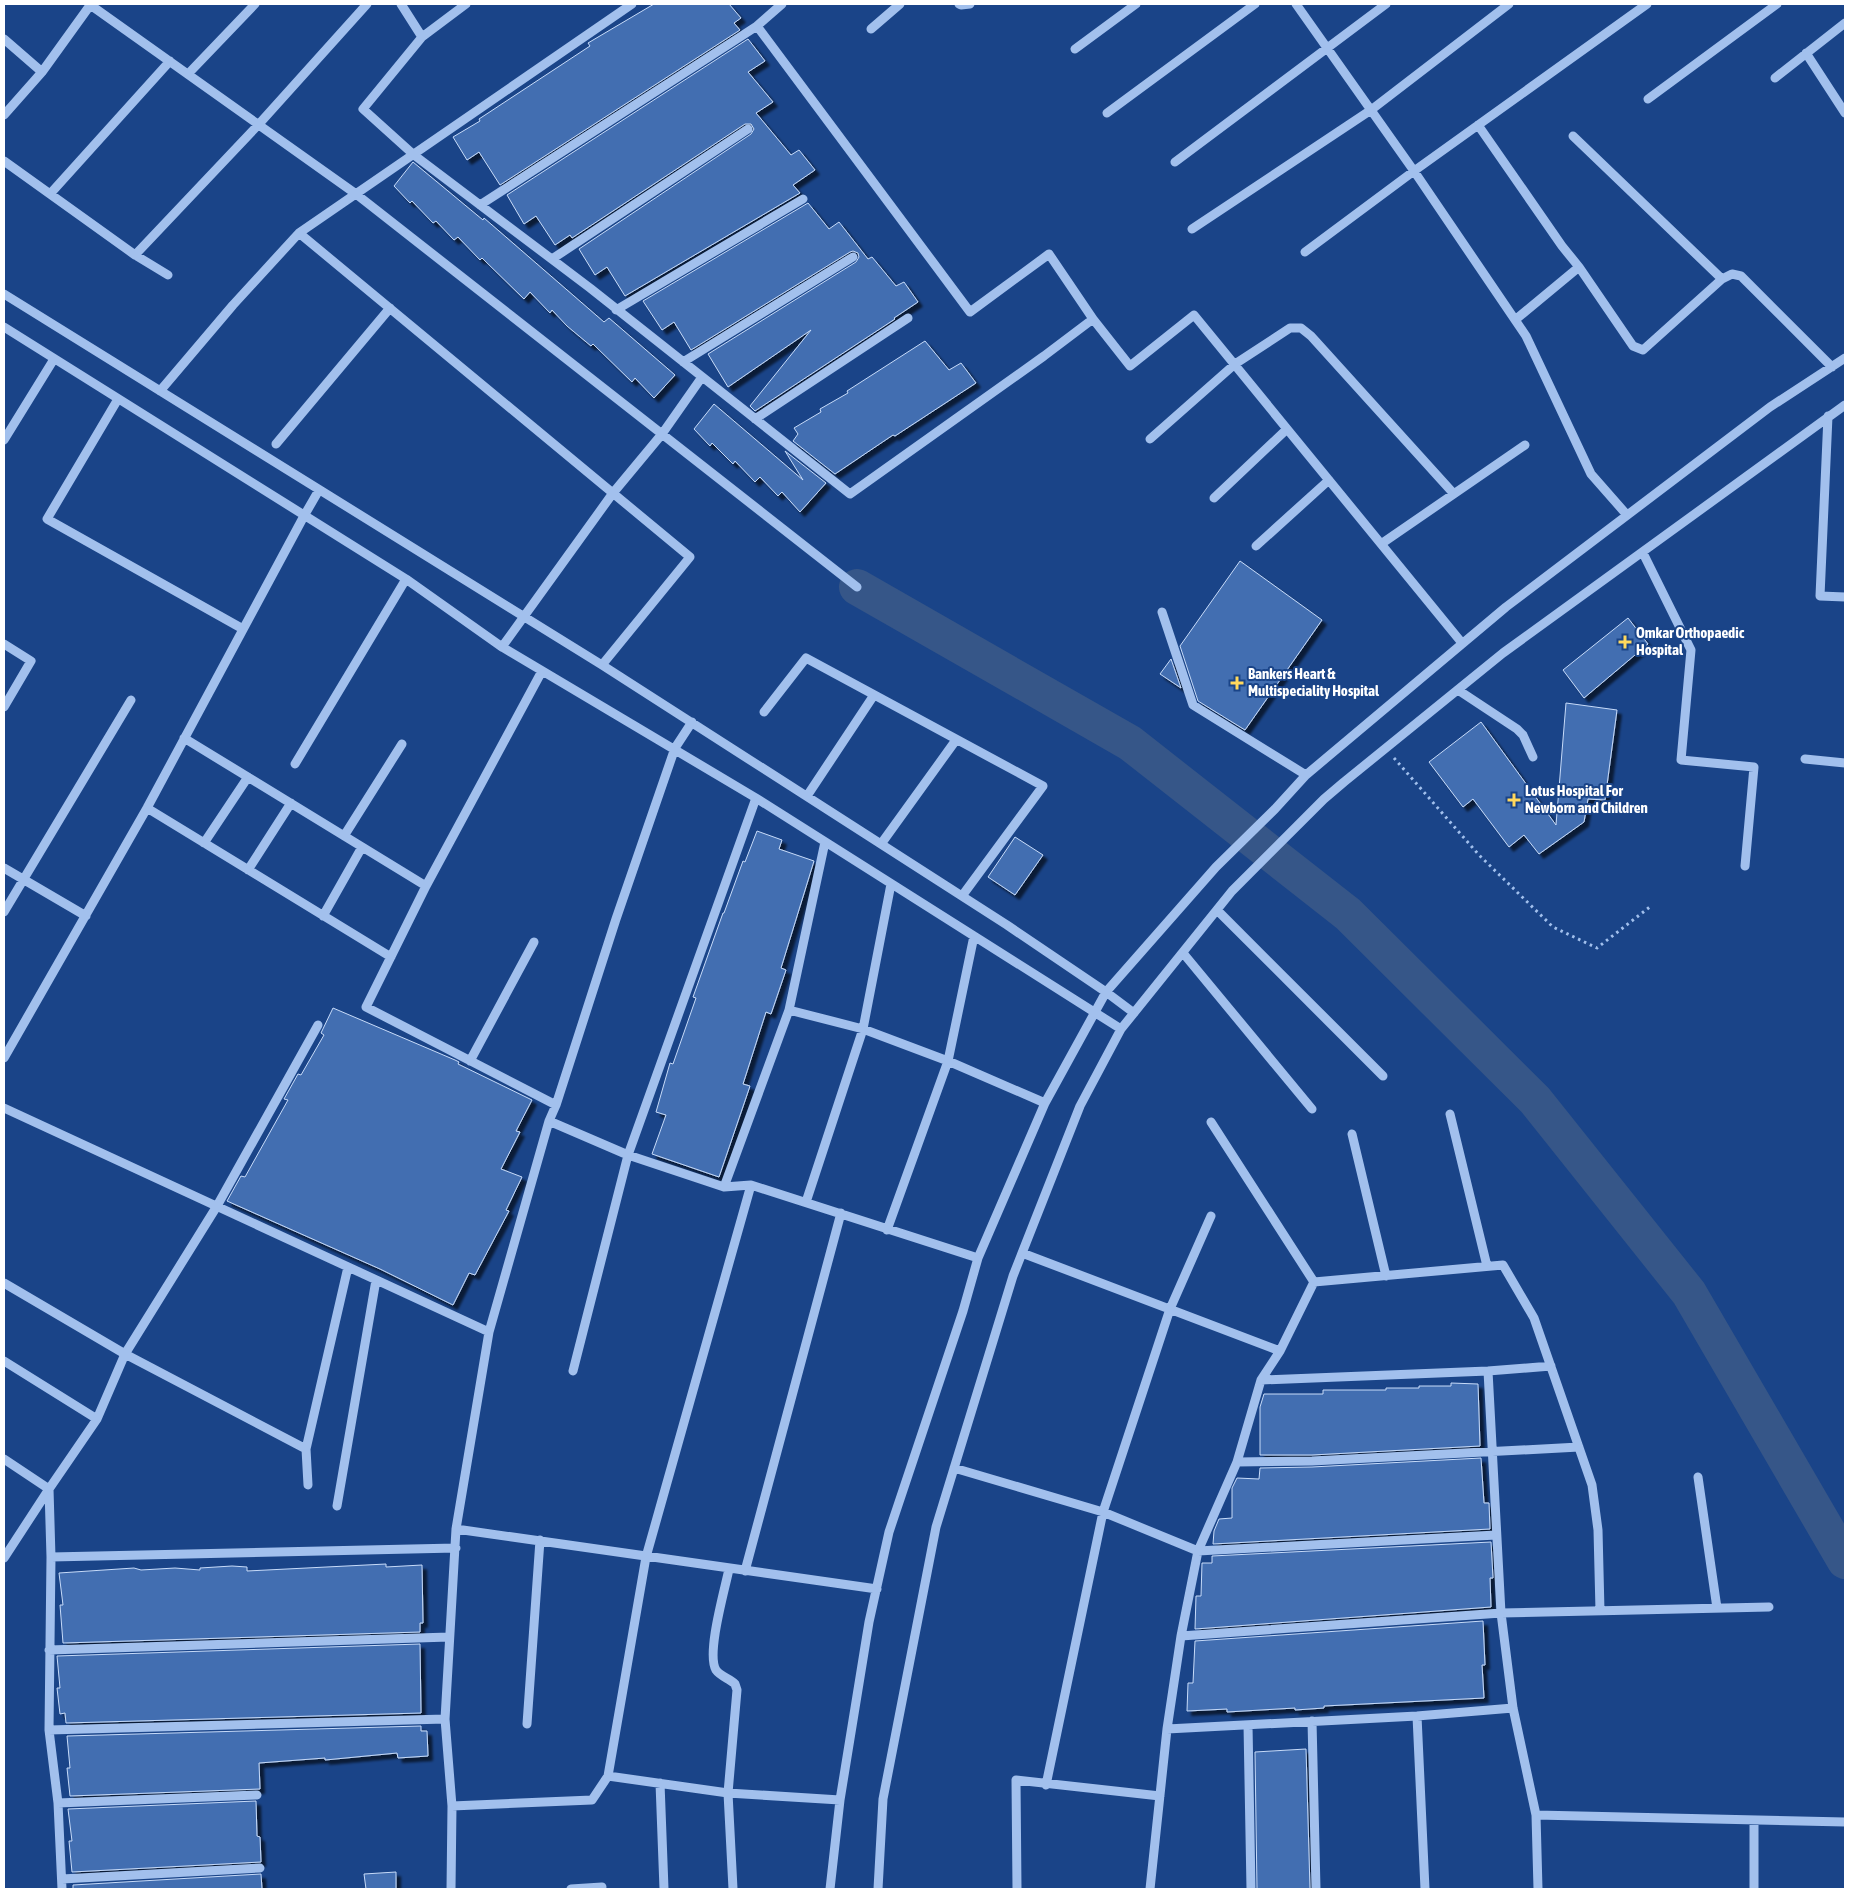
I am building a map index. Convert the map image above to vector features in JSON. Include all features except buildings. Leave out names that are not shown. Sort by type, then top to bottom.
[{"type":"street","points":[[4,115],[42,72],[90,4],[356,194],[857,586]]},
{"type":"street","points":[[188,74],[255,4]]},
{"type":"street","points":[[135,255],[259,124],[367,4]]},
{"type":"street","points":[[401,4],[422,37]]},
{"type":"street","points":[[466,4],[422,37],[363,109],[414,155],[552,259],[850,494],[1093,320]]},
{"type":"street","points":[[160,391],[233,304],[299,233],[632,4]]},
{"type":"street","points":[[480,205],[757,26],[782,4]]},
{"type":"street","points":[[871,29],[900,4]]},
{"type":"street","points":[[958,4],[961,6],[970,4]]},
{"type":"street","points":[[1075,49],[1136,4]]},
{"type":"street","points":[[1108,113],[1255,4]]},
{"type":"street","points":[[1175,162],[1326,47],[1386,4]]},
{"type":"street","points":[[1192,228],[1371,110],[1509,4]]},
{"type":"street","points":[[1305,252],[1414,171],[1647,4]]},
{"type":"street","points":[[1648,98],[1777,4]]},
{"type":"street","points":[[1299,5],[1526,336],[1591,474],[1627,515]]},
{"type":"street","points":[[1775,78],[1845,23]]},
{"type":"street","points":[[757,26],[970,312],[1049,254],[1093,320],[1130,366],[1194,315],[1462,643]]},
{"type":"street","points":[[4,39],[42,72]]},
{"type":"street","points":[[1806,53],[1845,113]]},
{"type":"street","points":[[50,194],[170,61]]},
{"type":"street","points":[[1478,125],[1562,246],[1579,267],[1632,346],[1643,350],[1722,279],[1732,274],[1741,276],[1832,367]]},
{"type":"street","points":[[552,259],[748,129]]},
{"type":"street","points":[[1574,136],[1722,279]]},
{"type":"street","points":[[4,161],[135,255],[168,275]]},
{"type":"street","points":[[616,310],[803,199]]},
{"type":"street","points":[[299,233],[690,557],[602,665]]},
{"type":"street","points":[[683,362],[853,257]]},
{"type":"street","points":[[1515,320],[1579,267]]},
{"type":"street","points":[[4,294],[692,722],[962,896],[1106,992],[1134,1013]]},
{"type":"street","points":[[276,444],[390,308]]},
{"type":"street","points":[[755,418],[908,318]]},
{"type":"street","points":[[4,327],[406,579],[502,646],[756,798],[1121,1029]]},
{"type":"street","points":[[1150,438],[1235,364],[1290,328],[1301,328],[1311,336],[1454,494]]},
{"type":"street","points":[[830,1889],[840,1800],[869,1622],[889,1532],[963,1311],[978,1258],[1045,1103],[1106,992],[1216,867],[1275,809],[1306,775],[1506,606],[1770,407],[1845,358]]},
{"type":"street","points":[[4,440],[54,359]]},
{"type":"street","points":[[502,646],[613,492],[662,434],[702,377]]},
{"type":"street","points":[[118,399],[47,519],[243,629]]},
{"type":"street","points":[[878,1889],[884,1799],[936,1527],[1013,1276],[1080,1106],[1121,1029],[1232,891],[1303,822],[1324,798],[1503,653],[1845,405]]},
{"type":"street","points":[[1828,416],[1820,596],[1845,597]]},
{"type":"street","points":[[1214,498],[1287,429]]},
{"type":"street","points":[[1381,544],[1526,445]]},
{"type":"street","points":[[1256,546],[1329,480]]},
{"type":"street","points":[[4,1058],[147,808],[319,490]]},
{"type":"street","points":[[1643,553],[1691,650],[1681,760],[1754,767],[1745,866]]},
{"type":"street","points":[[295,764],[406,579]]},
{"type":"street","points":[[1162,612],[1193,705],[1306,775]]},
{"type":"street","points":[[4,644],[31,661],[4,707]]},
{"type":"street","points":[[764,712],[806,658],[1043,786],[962,896]]},
{"type":"street","points":[[542,671],[426,886],[366,1007],[556,1105]]},
{"type":"street","points":[[1458,690],[1523,735],[1533,756]]},
{"type":"street","points":[[807,796],[874,695]]},
{"type":"street","points":[[4,912],[131,700]]},
{"type":"street","points":[[451,1889],[452,1806],[445,1719],[456,1529],[489,1332],[549,1121],[556,1105],[616,919],[674,748],[692,722]]},
{"type":"street","points":[[184,738],[426,886]]},
{"type":"street","points":[[881,844],[956,740]]},
{"type":"street","points":[[344,836],[402,744]]},
{"type":"street","points":[[1805,759],[1845,764]]},
{"type":"street","points":[[204,843],[248,777]]},
{"type":"street","points":[[573,1371],[628,1156],[756,798]]},
{"type":"street","points":[[248,870],[291,803]]},
{"type":"street","points":[[147,808],[391,957]]},
{"type":"street","points":[[724,1187],[789,1010],[825,842]]},
{"type":"street","points":[[323,916],[362,847]]},
{"type":"street","points":[[4,868],[86,916]]},
{"type":"street","points":[[806,1202],[863,1029],[892,884]]},
{"type":"street","points":[[1217,910],[1383,1076]]},
{"type":"street","points":[[887,1230],[948,1061],[974,936]]},
{"type":"street","points":[[470,1061],[534,942]]},
{"type":"street","points":[[1183,954],[1312,1109]]},
{"type":"street","points":[[789,1010],[863,1029],[948,1061],[1045,1103]]},
{"type":"street","points":[[4,1558],[97,1419],[125,1354],[217,1206],[318,1025]]},
{"type":"street","points":[[4,1108],[489,1332]]},
{"type":"street","points":[[1450,1114],[1487,1266]]},
{"type":"street","points":[[549,1121],[628,1156],[724,1187],[751,1185],[978,1258]]},
{"type":"street","points":[[1210,1122],[1314,1282]]},
{"type":"street","points":[[1352,1134],[1386,1276]]},
{"type":"street","points":[[452,1806],[592,1800],[608,1776],[646,1557],[751,1185]]},
{"type":"street","points":[[745,1571],[841,1213]]},
{"type":"street","points":[[1046,1785],[1103,1512],[1170,1309],[1211,1216]]},
{"type":"street","points":[[1022,1254],[1280,1351]]},
{"type":"street","points":[[1314,1282],[1503,1264],[1534,1318],[1592,1484],[1598,1530],[1600,1611]]},
{"type":"street","points":[[308,1485],[306,1449],[348,1267]]},
{"type":"street","points":[[337,1506],[376,1280]]},
{"type":"street","points":[[1150,1889],[1166,1729],[1181,1636],[1198,1551],[1237,1462],[1261,1380],[1280,1351],[1314,1282]]},
{"type":"street","points":[[4,1283],[125,1354],[306,1449]]},
{"type":"street","points":[[4,1362],[97,1419]]},
{"type":"street","points":[[1261,1380],[1551,1366]]},
{"type":"street","points":[[1488,1370],[1501,1613],[1513,1708],[1536,1815],[1538,1889]]},
{"type":"street","points":[[1237,1462],[1312,1461],[1579,1447]]},
{"type":"street","points":[[4,1459],[49,1489]]},
{"type":"street","points":[[954,1468],[1103,1512],[1198,1551],[1496,1534]]},
{"type":"street","points":[[1698,1477],[1717,1608]]},
{"type":"street","points":[[49,1489],[51,1557],[49,1730],[58,1803],[62,1889]]},
{"type":"street","points":[[456,1529],[877,1589]]},
{"type":"street","points":[[527,1724],[540,1540]]},
{"type":"street","points":[[51,1557],[456,1548]]},
{"type":"street","points":[[730,1569],[712,1648],[717,1672],[735,1684],[737,1690],[728,1793],[733,1889]]},
{"type":"street","points":[[1181,1636],[1501,1613],[1769,1607]]},
{"type":"street","points":[[49,1650],[449,1636]]},
{"type":"street","points":[[1166,1729],[1417,1716],[1513,1708]]},
{"type":"street","points":[[1417,1716],[1426,1889]]},
{"type":"street","points":[[49,1730],[445,1719]]},
{"type":"street","points":[[1312,1721],[1316,1889]]},
{"type":"street","points":[[1248,1725],[1252,1889]]},
{"type":"street","points":[[608,1776],[728,1793],[840,1800]]},
{"type":"street","points":[[1017,1889],[1016,1780],[1046,1785],[1160,1796]]},
{"type":"street","points":[[660,1783],[664,1889]]},
{"type":"street","points":[[58,1803],[257,1795]]},
{"type":"street","points":[[1536,1815],[1845,1822]]},
{"type":"street","points":[[1754,1820],[1754,1889]]},
{"type":"street","points":[[62,1879],[260,1868]]},
{"type":"street","points":[[572,1889],[602,1887]]},
{"type":"path","points":[[1386,748],[1479,855],[1553,927],[1597,948],[1651,906]]},
{"type":"waterway","points":[[857,587],[1130,743],[1348,914],[1535,1100],[1689,1293],[1845,1561]]},
{"type":"place","name":"Omkar Orthopaedic Hospital","points":[[1625,642]]},
{"type":"place","name":"Bankers Heart & Multispeciality Hospital","points":[[1237,683]]},
{"type":"place","name":"Lotus Hospital For Newborn and Children","points":[[1514,800]]}]
